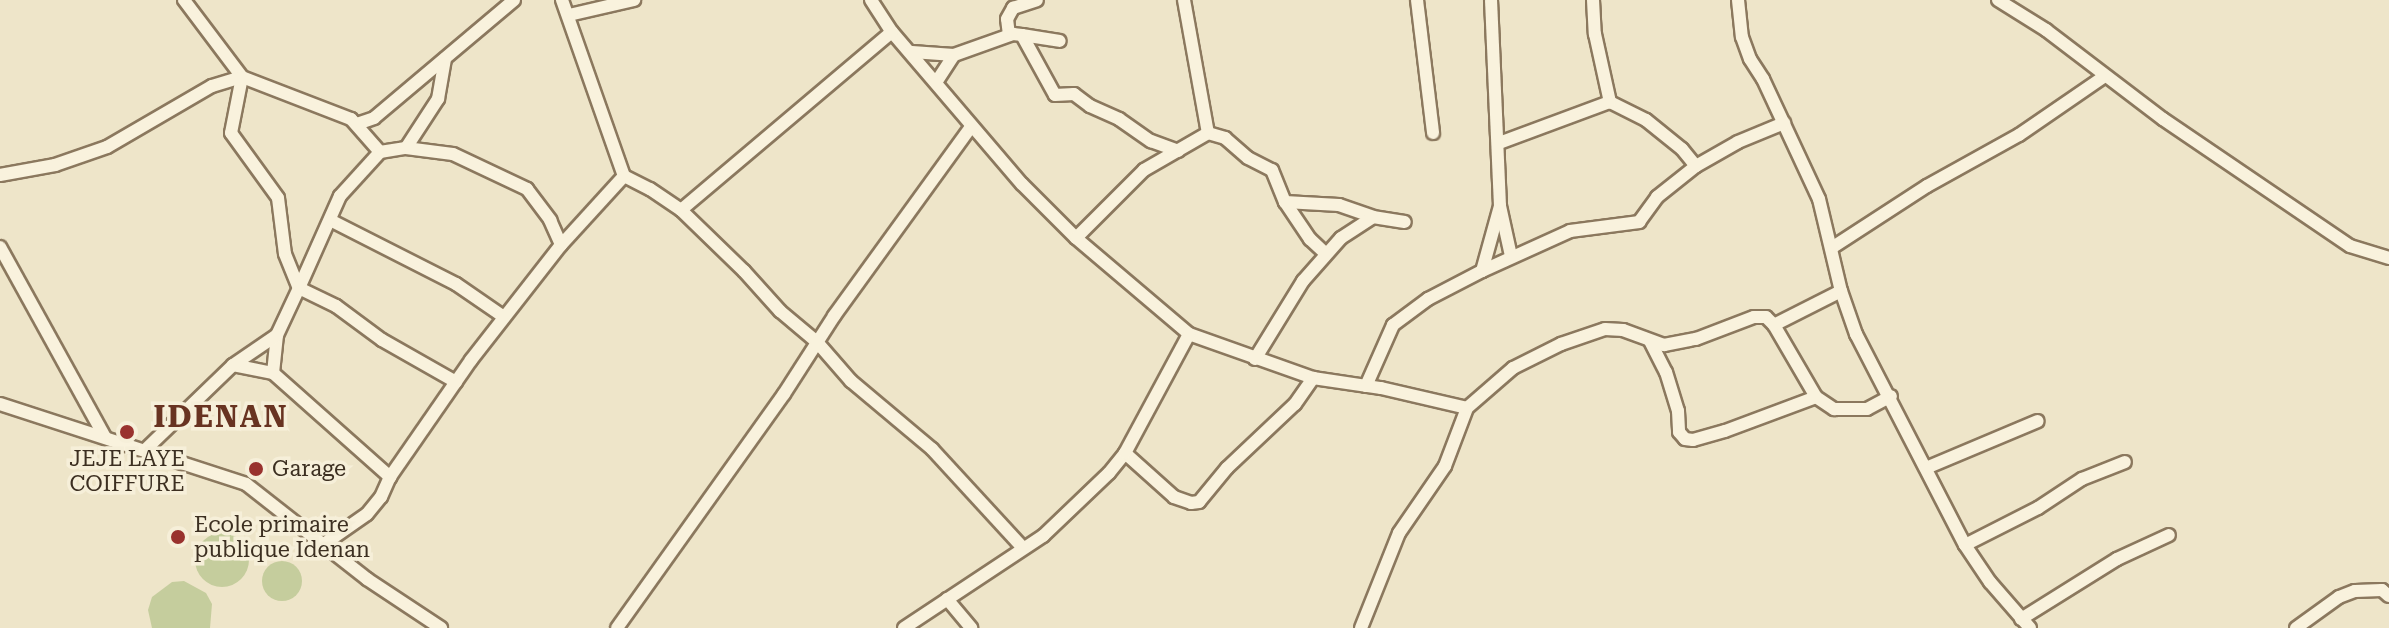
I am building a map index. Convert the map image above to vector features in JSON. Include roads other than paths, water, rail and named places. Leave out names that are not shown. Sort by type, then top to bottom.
[{"type":"street","points":[[184,0],[242,77],[357,124],[380,152]]},
{"type":"street","points":[[357,124],[374,118],[514,0]]},
{"type":"street","points":[[562,0],[624,176],[681,210],[780,311],[817,342],[851,381],[932,449],[1023,548]]},
{"type":"street","points":[[569,15],[634,0]]},
{"type":"street","points":[[871,0],[892,32],[937,81],[971,127],[1076,238],[1189,334],[1313,378],[1467,408]]},
{"type":"street","points":[[1037,0],[1013,8],[1007,19],[1055,95],[1074,94],[1151,141],[1178,151]]},
{"type":"street","points":[[1184,0],[1208,133]]},
{"type":"street","points":[[1417,0],[1433,133]]},
{"type":"street","points":[[1491,0],[1500,206],[1511,256]]},
{"type":"street","points":[[1593,0],[1595,34],[1610,102]]},
{"type":"street","points":[[1738,0],[1742,37],[1750,59],[1819,199],[1833,247],[1841,291],[1856,334],[1891,396],[1965,545],[2025,623],[2117,559],[2169,535]]},
{"type":"street","points":[[1998,0],[2046,30],[2105,76],[2350,246],[2389,258]]},
{"type":"street","points":[[681,210],[892,32]]},
{"type":"street","points":[[912,52],[954,55],[1016,35],[1060,41]]},
{"type":"street","points":[[937,81],[954,55]]},
{"type":"street","points":[[406,148],[438,99],[445,59]]},
{"type":"street","points":[[1833,247],[1927,186],[2019,135],[2080,90],[2105,76]]},
{"type":"street","points":[[0,175],[55,165],[107,147],[212,86],[242,77]]},
{"type":"street","points":[[242,77],[231,133],[278,198],[285,254],[299,288],[336,306],[382,340],[456,382]]},
{"type":"street","points":[[1499,143],[1610,102],[1646,120],[1682,149],[1696,166]]},
{"type":"street","points":[[1366,386],[1393,325],[1428,299],[1511,256],[1579,228],[1639,222],[1657,197],[1696,166],[1738,142],[1784,123]]},
{"type":"street","points":[[617,628],[971,127]]},
{"type":"street","points":[[1076,238],[1125,186],[1208,133],[1225,138],[1248,158],[1272,170],[1285,202],[1310,239],[1325,253]]},
{"type":"street","points":[[273,373],[277,335],[340,196],[380,152],[406,148],[453,154],[510,178],[539,202],[561,245]]},
{"type":"street","points":[[324,544],[367,514],[504,317],[561,245],[624,176]]},
{"type":"street","points":[[1285,202],[1339,205],[1373,217],[1405,222]]},
{"type":"street","points":[[1482,271],[1500,206]]},
{"type":"street","points":[[1255,359],[1288,302],[1325,253],[1373,217]]},
{"type":"street","points":[[330,220],[456,284],[504,317]]},
{"type":"street","points":[[0,247],[105,437]]},
{"type":"street","points":[[1774,325],[1841,291]]},
{"type":"street","points":[[1361,628],[1399,533],[1445,466],[1467,408],[1513,368],[1561,344],[1605,329],[1623,330],[1664,345],[1696,339],[1754,317],[1766,317],[1774,325],[1816,397],[1834,409],[1867,409],[1891,396]]},
{"type":"street","points":[[904,628],[1043,536],[1109,473],[1125,453],[1189,334]]},
{"type":"street","points":[[145,450],[233,365],[277,335]]},
{"type":"street","points":[[1650,341],[1666,372],[1678,411],[1679,432],[1685,439],[1693,440],[1725,431],[1816,397]]},
{"type":"street","points":[[233,365],[273,373],[390,477]]},
{"type":"street","points":[[1125,453],[1174,497],[1191,503],[1199,502],[1227,468],[1295,404],[1313,378]]},
{"type":"street","points":[[0,404],[246,484],[367,579],[441,628]]},
{"type":"street","points":[[1926,468],[2038,421]]},
{"type":"street","points":[[1965,545],[2038,508],[2082,479],[2125,462]]},
{"type":"street","points":[[2296,628],[2339,597],[2355,591],[2382,590],[2389,596]]},
{"type":"street","points":[[947,599],[971,628]]},
{"type":"place","name":"JEJE LAYE COIFFURE","points":[[127,432]]},
{"type":"place","name":"Garage","points":[[256,469]]},
{"type":"place","name":"Ecole primaire publique Idenan","points":[[178,537]]},
{"type":"district","name":"IDENAN","points":[[221,417]]}]
